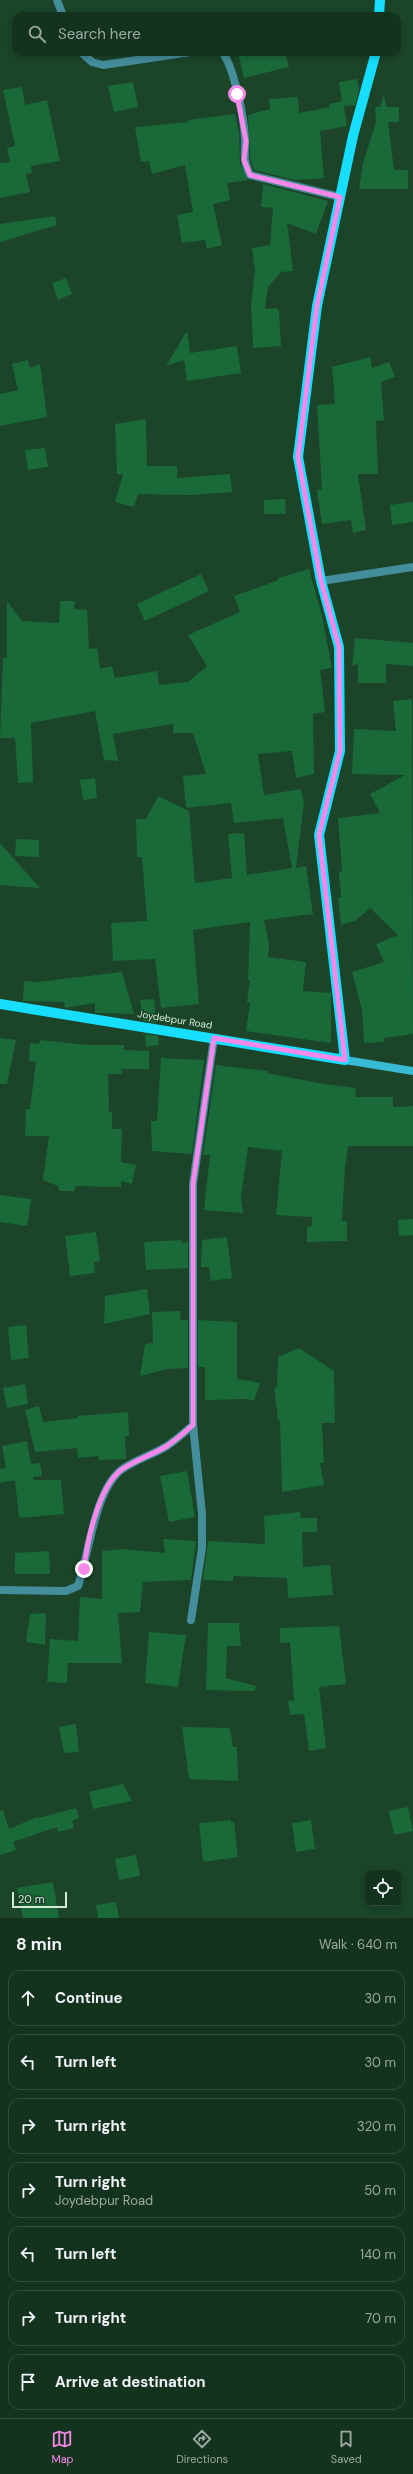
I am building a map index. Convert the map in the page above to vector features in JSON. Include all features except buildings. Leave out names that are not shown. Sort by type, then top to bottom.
[{"type":"main road","points":[[379,12],[380,0]]},
{"type":"main road","points":[[345,1060],[319,835],[340,751],[339,647],[321,581],[298,457],[317,306],[353,136],[375,56]]},
{"type":"main road","name":"Joydebpur Road","points":[[0,1004],[345,1060]]},
{"type":"street","points":[[57,0],[62,12]]},
{"type":"street","points":[[85,56],[92,62],[103,65],[164,56]]},
{"type":"street","points":[[224,56],[233,71],[246,141],[244,160],[250,175],[340,197]]},
{"type":"street","points":[[321,581],[413,567]]},
{"type":"street","points":[[191,1620],[202,1548],[202,1514],[193,1425],[193,1184],[214,1038]]},
{"type":"street","points":[[345,1060],[413,1071]]},
{"type":"street","points":[[0,1590],[66,1591],[78,1586],[84,1569],[87,1544],[107,1488],[120,1471],[166,1446],[193,1425]]},
{"type":"route","points":[[84,1569],[87,1544],[107,1488],[120,1471],[166,1446],[193,1425],[193,1184],[214,1038],[345,1060],[319,835],[340,751],[339,647],[321,581],[298,457],[317,306],[340,197],[250,175],[244,160],[246,141],[237,94]]}]
